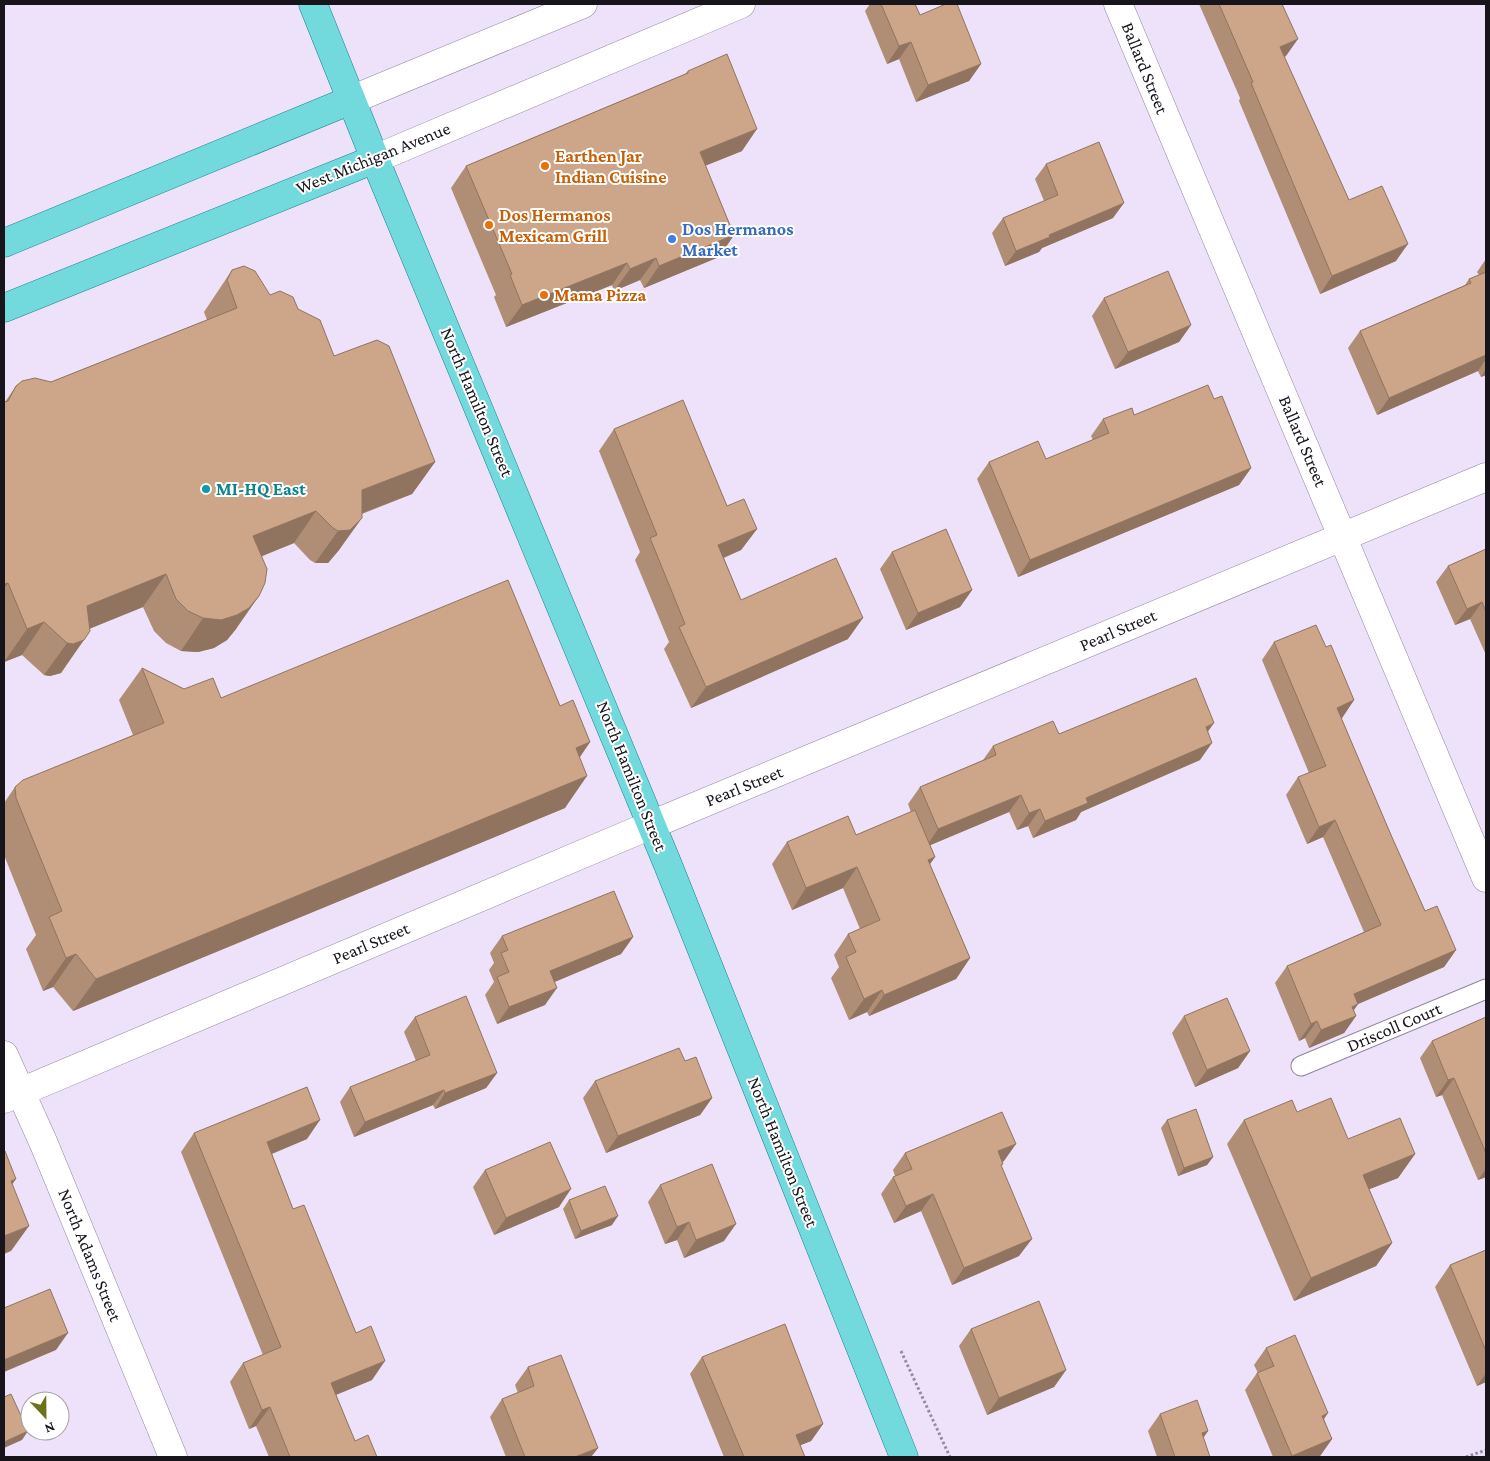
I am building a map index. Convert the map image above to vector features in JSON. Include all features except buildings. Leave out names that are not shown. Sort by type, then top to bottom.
[{"type":"main road","name":"North Hamilton Street","points":[[313,4],[375,159],[651,825],[904,1457]]},
{"type":"main road","points":[[4,243],[351,100]]},
{"type":"main road","name":"West Michigan Avenue","points":[[4,308],[375,159]]},
{"type":"street","points":[[351,100],[582,4]]},
{"type":"street","name":"West Michigan Avenue","points":[[375,159],[741,4]]},
{"type":"street","name":"Ballard Street","points":[[1118,4],[1343,536],[1479,838],[1486,878]]},
{"type":"street","name":"Pearl Street","points":[[12,1095],[651,825],[1486,477]]},
{"type":"street","name":"North Adams Street","points":[[4,1055],[12,1095],[173,1457]]},
{"type":"lane","name":"Driscoll Court","points":[[1301,1066],[1486,989]]},
{"type":"path","points":[[1466,1457],[1486,1450]]},
{"type":"place","name":"Earthen Jar Indian Cuisine","points":[[545,166]]},
{"type":"place","name":"Dos Hermanos Mexicam Grill","points":[[489,225]]},
{"type":"place","name":"Dos Hermanos Market","points":[[672,239]]},
{"type":"place","name":"Mama Pizza","points":[[544,295]]},
{"type":"place","name":"MI-HQ East","points":[[206,489]]}]
